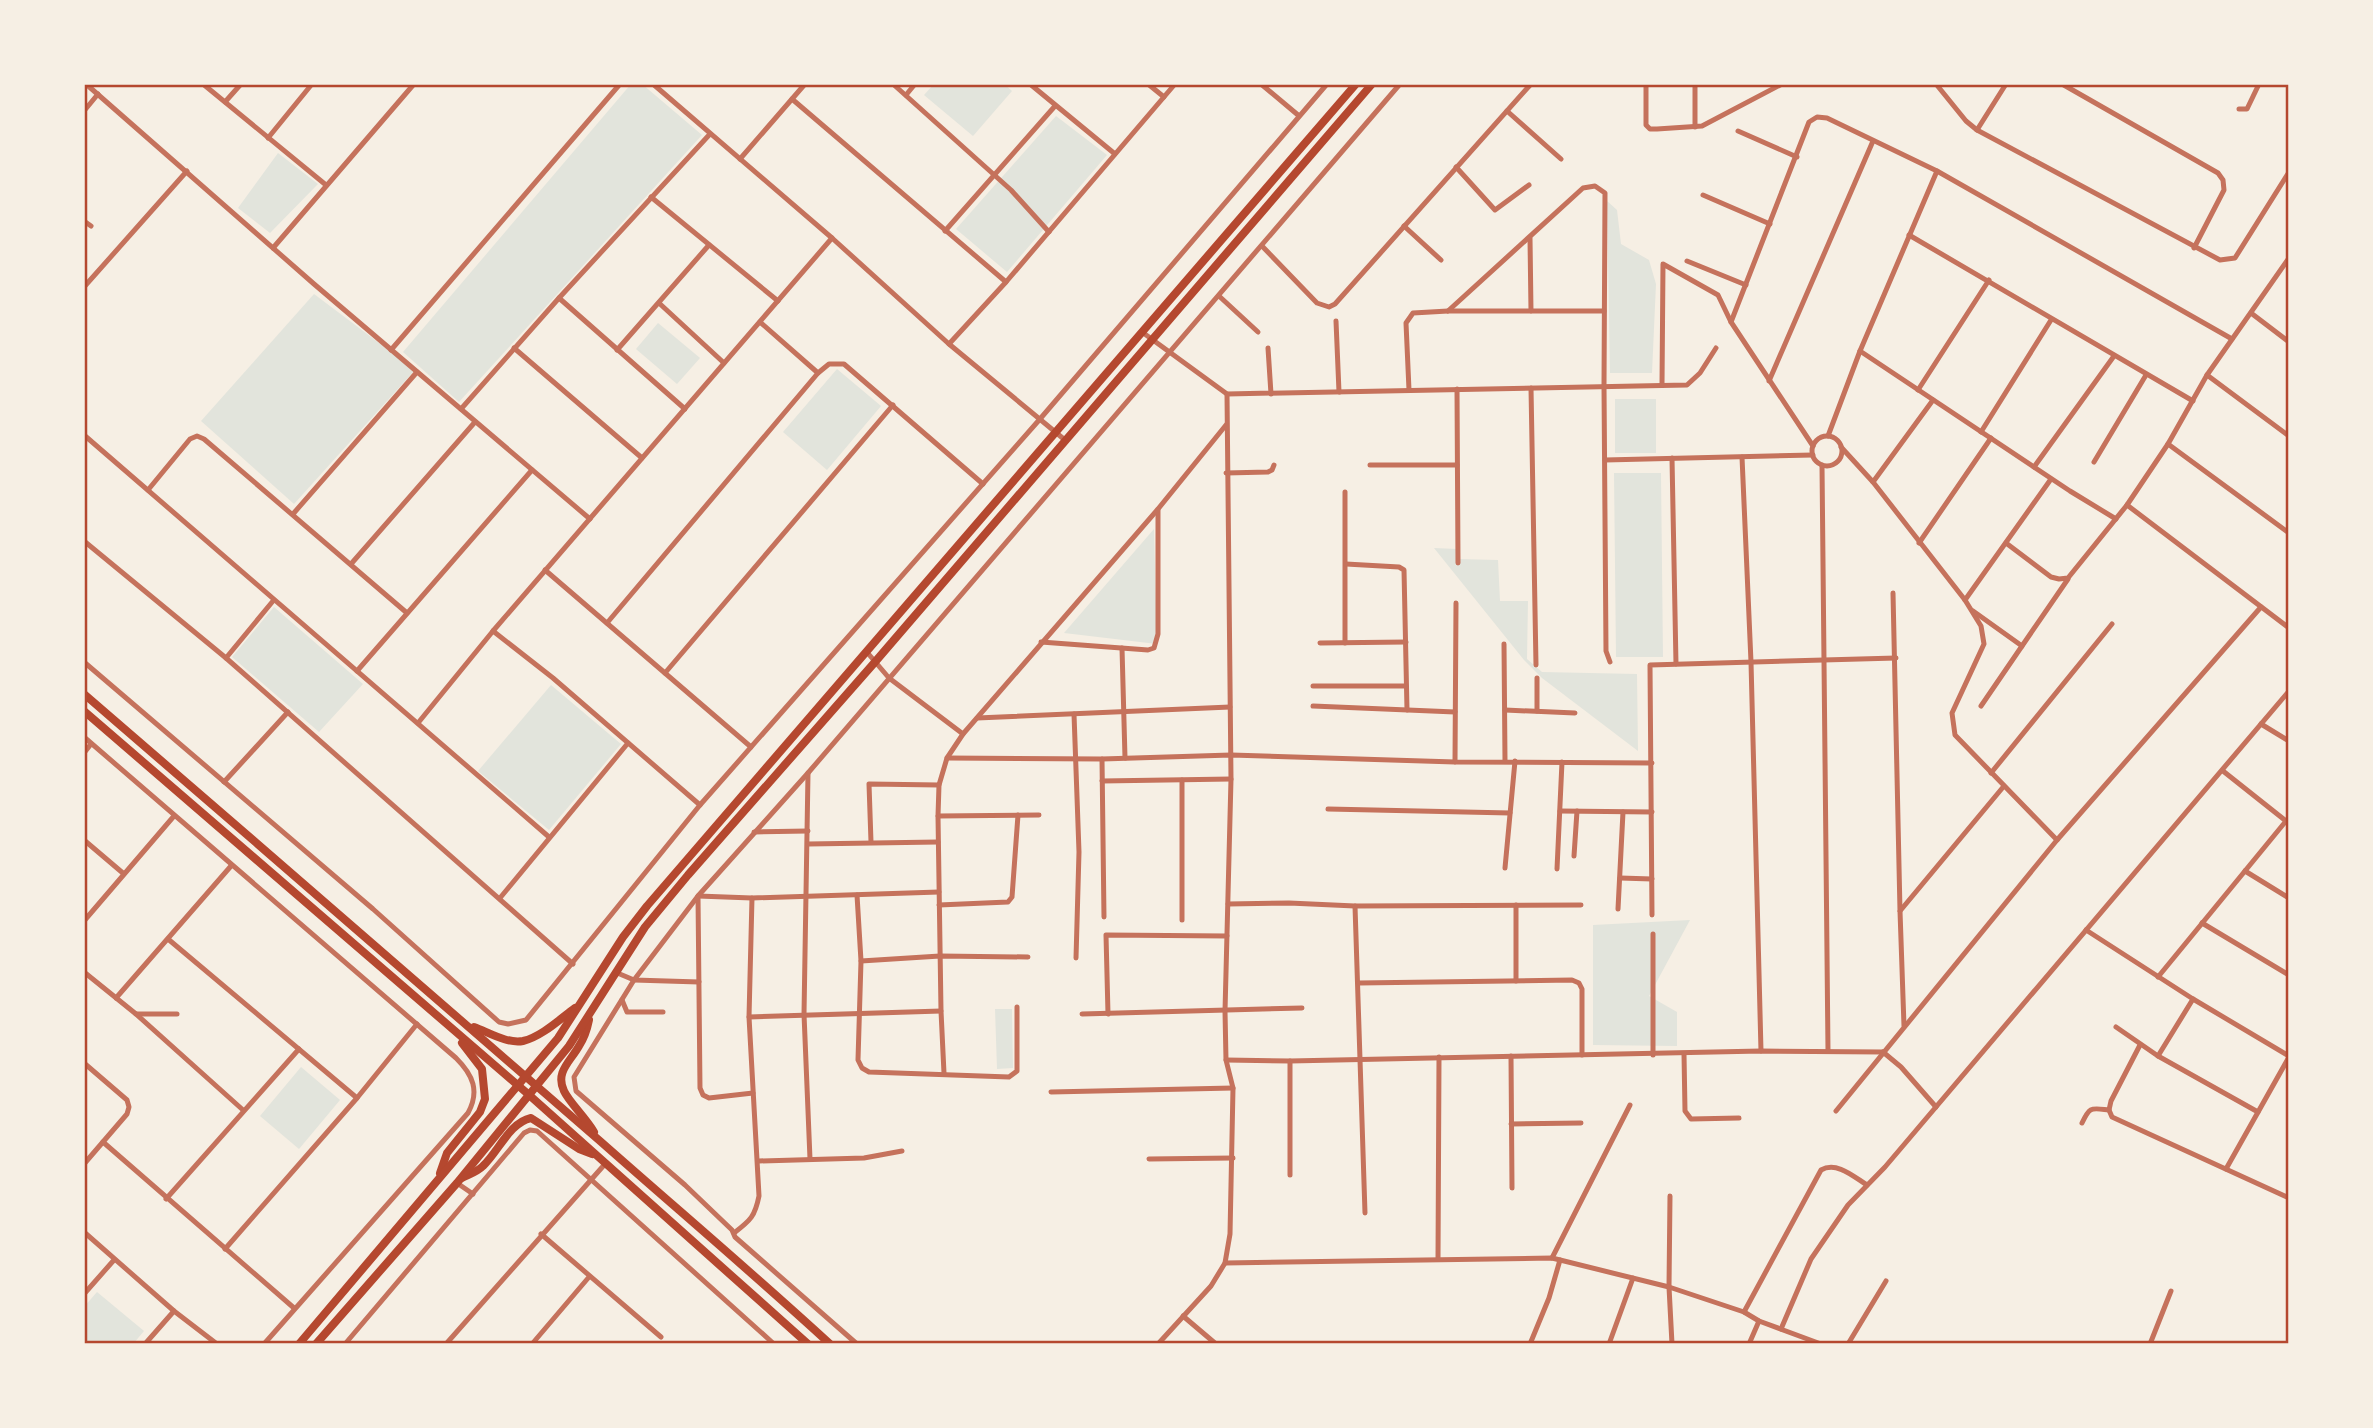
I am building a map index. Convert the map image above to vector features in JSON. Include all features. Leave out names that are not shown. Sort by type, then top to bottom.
[{"type":"main road","points":[[299,1344],[558,1038],[623,937],[647,906],[1356,84]]},
{"type":"main road","points":[[316,1344],[458,1181],[569,1046],[645,927],[688,875],[875,662],[1371,84]]},
{"type":"main road","points":[[84,694],[527,1075],[830,1344]]},
{"type":"main road","points":[[84,711],[528,1094],[808,1344]]},
{"type":"main road","points":[[97,723],[106,713]]},
{"type":"main road","points":[[468,1025],[500,1037],[523,1041],[546,1029],[580,1004]]},
{"type":"main road","points":[[589,1017],[587,1033],[564,1067],[560,1079],[565,1094],[582,1113],[599,1141]]},
{"type":"main road","points":[[438,1179],[447,1153],[480,1112],[485,1099],[482,1069],[451,1028]]},
{"type":"main road","points":[[458,1181],[477,1171],[518,1124],[531,1118],[579,1149],[595,1155]]},
{"type":"street","points":[[86,84],[416,372],[590,519]]},
{"type":"street","points":[[203,84],[326,186]]},
{"type":"street","points":[[226,102],[241,84]]},
{"type":"street","points":[[273,248],[414,84]]},
{"type":"street","points":[[391,350],[620,84]]},
{"type":"street","points":[[653,84],[832,238],[949,344],[1065,440]]},
{"type":"street","points":[[740,159],[805,84]]},
{"type":"street","points":[[893,84],[995,175],[1049,232]]},
{"type":"street","points":[[906,95],[915,84]]},
{"type":"street","points":[[1030,84],[1115,154]]},
{"type":"street","points":[[1148,84],[1164,97]]},
{"type":"street","points":[[949,344],[1006,282],[1175,84]]},
{"type":"street","points":[[1261,84],[1298,116]]},
{"type":"street","points":[[84,662],[373,909],[499,1022],[519,1023],[526,1020],[700,805],[1040,419],[1327,84]]},
{"type":"street","points":[[857,1344],[735,1235],[685,1185],[576,1091],[574,1077],[634,980],[698,896],[808,773],[1400,84]]},
{"type":"street","points":[[1262,247],[1317,303],[1329,307],[1335,304],[1531,84]]},
{"type":"street","points":[[1646,84],[1645,117],[1646,125],[1650,129],[1702,126],[1782,84]]},
{"type":"street","points":[[1695,84],[1695,127]]},
{"type":"street","points":[[1936,84],[1966,121],[1977,130],[2220,260],[2235,258],[2289,172]]},
{"type":"street","points":[[1977,130],[2006,84]]},
{"type":"street","points":[[2062,84],[2218,173],[2223,180],[2224,190],[2194,248]]},
{"type":"street","points":[[2239,109],[2247,109],[2259,84]]},
{"type":"street","points":[[268,138],[307,86]]},
{"type":"street","points":[[84,111],[98,94]]},
{"type":"street","points":[[792,99],[1006,282]]},
{"type":"street","points":[[946,231],[1055,106]]},
{"type":"street","points":[[1507,111],[1561,159]]},
{"type":"street","points":[[1731,322],[1810,122],[1817,117],[1827,118],[1937,171],[2232,339]]},
{"type":"street","points":[[1738,131],[1797,158]]},
{"type":"street","points":[[461,410],[559,298],[710,134]]},
{"type":"street","points":[[1769,381],[1873,141]]},
{"type":"street","points":[[1456,167],[1495,210],[1529,185]]},
{"type":"street","points":[[1828,436],[1860,351],[1937,171]]},
{"type":"street","points":[[84,287],[187,172]]},
{"type":"street","points":[[1448,311],[1583,188],[1595,186],[1605,193],[1606,651],[1609,662]]},
{"type":"street","points":[[1703,195],[1770,224]]},
{"type":"street","points":[[651,197],[778,301]]},
{"type":"street","points":[[84,221],[91,226]]},
{"type":"street","points":[[1404,226],[1441,260]]},
{"type":"street","points":[[1909,235],[2193,401]]},
{"type":"street","points":[[418,723],[545,570],[832,238]]},
{"type":"street","points":[[1530,238],[1531,311]]},
{"type":"street","points":[[617,350],[709,245]]},
{"type":"street","points":[[1981,706],[2068,578],[2127,505],[2168,444],[2207,375],[2289,258]]},
{"type":"street","points":[[1687,261],[1746,285]]},
{"type":"street","points":[[1662,385],[1663,264],[1718,295],[1731,322],[1813,446],[1813,455],[1822,465],[1829,1051]]},
{"type":"street","points":[[1918,390],[1989,280]]},
{"type":"street","points":[[1219,296],[1258,332]]},
{"type":"street","points":[[559,298],[685,409]]},
{"type":"street","points":[[659,303],[724,363]]},
{"type":"street","points":[[1409,390],[1406,323],[1409,317],[1419,311],[1604,311]]},
{"type":"street","points":[[2250,313],[2289,342]]},
{"type":"street","points":[[1981,432],[2051,320]]},
{"type":"street","points":[[1336,321],[1339,392]]},
{"type":"street","points":[[760,322],[818,373]]},
{"type":"street","points":[[1142,332],[1227,394],[1687,385],[1700,373],[1716,348]]},
{"type":"street","points":[[514,348],[642,458]]},
{"type":"street","points":[[1268,348],[1271,394]]},
{"type":"street","points":[[1860,351],[2051,479],[2116,519]]},
{"type":"street","points":[[2034,467],[2114,356]]},
{"type":"street","points":[[607,623],[818,373],[829,364],[844,364],[983,484]]},
{"type":"street","points":[[293,514],[416,372]]},
{"type":"street","points":[[2094,462],[2146,375]]},
{"type":"street","points":[[2207,375],[2289,436]]},
{"type":"street","points":[[1531,388],[1536,665]]},
{"type":"street","points":[[1457,389],[1458,563]]},
{"type":"street","points":[[1158,1344],[1211,1286],[1225,1263],[1230,1234],[1233,1088],[1226,1060],[1225,1011],[1231,779],[1227,394]]},
{"type":"street","points":[[1873,482],[1933,400]]},
{"type":"street","points":[[665,673],[893,405]]},
{"type":"street","points":[[351,564],[475,422]]},
{"type":"street","points":[[944,1073],[938,816],[939,785],[947,758],[963,734],[1158,509],[1226,425]]},
{"type":"street","points":[[84,435],[549,837]]},
{"type":"street","points":[[148,490],[190,439],[197,436],[204,439],[407,613]]},
{"type":"street","points":[[1813,446],[1819,438],[1828,436],[1836,439],[1873,482],[1971,609],[1981,626],[1984,644],[1952,713],[1955,735],[2057,840]]},
{"type":"street","points":[[1919,542],[1990,438]]},
{"type":"street","points":[[2168,444],[2289,533]]},
{"type":"street","points":[[1822,465],[1831,465],[1839,460],[1842,447]]},
{"type":"street","points":[[1605,460],[1813,455]]},
{"type":"street","points":[[1742,457],[1751,662],[1761,1051]]},
{"type":"street","points":[[1672,458],[1676,664]]},
{"type":"street","points":[[1370,465],[1457,464]]},
{"type":"street","points":[[1226,473],[1268,472],[1274,465]]},
{"type":"street","points":[[357,671],[532,470]]},
{"type":"street","points":[[1965,600],[2051,479]]},
{"type":"street","points":[[1345,492],[1345,643]]},
{"type":"street","points":[[2127,505],[2289,628]]},
{"type":"street","points":[[1041,642],[1148,650],[1154,648],[1157,643],[1158,509]]},
{"type":"street","points":[[84,541],[226,658],[573,964]]},
{"type":"street","points":[[2006,543],[2050,578],[2068,578]]},
{"type":"street","points":[[1346,564],[1399,567],[1404,570],[1407,710]]},
{"type":"street","points":[[545,570],[751,747]]},
{"type":"street","points":[[1893,593],[1904,1026]]},
{"type":"street","points":[[226,658],[273,601]]},
{"type":"street","points":[[1455,762],[1456,603]]},
{"type":"street","points":[[1836,1111],[2057,840],[2261,607]]},
{"type":"street","points":[[1971,609],[2022,646]]},
{"type":"street","points":[[1991,773],[2112,624]]},
{"type":"street","points":[[493,631],[700,805]]},
{"type":"street","points":[[1320,643],[1406,642]]},
{"type":"street","points":[[1504,644],[1505,761]]},
{"type":"street","points":[[1122,648],[1125,758]]},
{"type":"street","points":[[866,651],[889,678],[963,734]]},
{"type":"street","points":[[1652,915],[1650,665],[1896,658]]},
{"type":"street","points":[[1537,678],[1537,712]]},
{"type":"street","points":[[1312,686],[1406,686]]},
{"type":"street","points":[[1781,1329],[1811,1259],[1848,1205],[1936,1107],[2289,691]]},
{"type":"street","points":[[1312,706],[1455,712]]},
{"type":"street","points":[[977,718],[1230,707]]},
{"type":"street","points":[[1505,710],[1575,713]]},
{"type":"street","points":[[224,782],[288,712]]},
{"type":"street","points":[[1074,713],[1079,852],[1076,958]]},
{"type":"street","points":[[2261,724],[2289,741]]},
{"type":"street","points":[[84,737],[456,1058],[469,1072],[475,1087],[472,1106],[264,1344]]},
{"type":"street","points":[[500,898],[628,743]]},
{"type":"street","points":[[84,753],[91,744]]},
{"type":"street","points":[[947,758],[1102,759],[1231,755],[1455,762],[1652,763]]},
{"type":"street","points":[[1102,759],[1104,916]]},
{"type":"street","points":[[1505,868],[1515,761]]},
{"type":"street","points":[[1557,869],[1562,762]]},
{"type":"street","points":[[2158,977],[2286,821],[2223,771]]},
{"type":"street","points":[[808,773],[804,1014],[810,1159]]},
{"type":"street","points":[[1102,781],[1231,779]]},
{"type":"street","points":[[1182,780],[1182,920]]},
{"type":"street","points":[[871,842],[869,784],[939,785]]},
{"type":"street","points":[[1900,911],[2004,786]]},
{"type":"street","points":[[1328,809],[1510,813]]},
{"type":"street","points":[[1560,811],[1652,812]]},
{"type":"street","points":[[1574,856],[1577,811]]},
{"type":"street","points":[[1618,909],[1623,812]]},
{"type":"street","points":[[939,905],[1008,902],[1012,897],[1018,815]]},
{"type":"street","points":[[938,816],[1039,815]]},
{"type":"street","points":[[84,921],[174,816]]},
{"type":"street","points":[[754,832],[808,831]]},
{"type":"street","points":[[84,840],[124,874]]},
{"type":"street","points":[[808,844],[938,842]]},
{"type":"street","points":[[116,998],[231,866]]},
{"type":"street","points":[[2245,871],[2289,898]]},
{"type":"street","points":[[1620,878],[1652,879]]},
{"type":"street","points":[[698,896],[751,898],[939,892]]},
{"type":"street","points":[[857,895],[861,961],[858,1060],[862,1068],[869,1072],[1009,1077],[1017,1071],[1017,1007]]},
{"type":"street","points":[[698,896],[699,1088],[709,1098],[754,1093]]},
{"type":"street","points":[[729,1252],[735,1235],[756,1212],[760,1196],[749,1017],[751,898]]},
{"type":"street","points":[[1228,904],[1581,905]]},
{"type":"street","points":[[1516,905],[1516,981]]},
{"type":"street","points":[[1355,906],[1366,1213]]},
{"type":"street","points":[[2202,923],[2289,975]]},
{"type":"street","points":[[2086,930],[2193,999],[2289,1056],[2226,1169]]},
{"type":"street","points":[[1653,934],[1653,1055]]},
{"type":"street","points":[[1108,1014],[1106,936],[1227,936]]},
{"type":"street","points":[[168,939],[357,1098]]},
{"type":"street","points":[[861,961],[940,956],[1028,957]]},
{"type":"street","points":[[84,972],[136,1014],[243,1111]]},
{"type":"street","points":[[615,972],[634,980],[699,982]]},
{"type":"street","points":[[1359,983],[1572,980],[1579,983],[1582,989],[1582,1055]]},
{"type":"street","points":[[2158,1056],[2193,999]]},
{"type":"street","points":[[622,1000],[627,1012],[663,1012]]},
{"type":"street","points":[[1082,1014],[1302,1008]]},
{"type":"street","points":[[749,1017],[941,1011]]},
{"type":"street","points":[[136,1014],[177,1014]]},
{"type":"street","points":[[225,1249],[357,1098],[417,1024]]},
{"type":"street","points":[[2116,1027],[2158,1056],[2258,1112]]},
{"type":"street","points":[[2140,1045],[2109,1110],[2112,1117],[2289,1198]]},
{"type":"street","points":[[166,1199],[299,1049]]},
{"type":"street","points":[[1226,1060],[1653,1055],[1761,1051],[1883,1052],[1936,1107]]},
{"type":"street","points":[[1684,1054],[1685,1111],[1690,1119],[1739,1118]]},
{"type":"street","points":[[1511,1056],[1513,1188]]},
{"type":"street","points":[[1438,1259],[1439,1057]]},
{"type":"street","points":[[1290,1061],[1290,1175]]},
{"type":"street","points":[[84,1063],[127,1100],[129,1107],[127,1114],[84,1164]]},
{"type":"street","points":[[1051,1091],[1233,1088]]},
{"type":"street","points":[[1552,1258],[1630,1105]]},
{"type":"street","points":[[2082,1123],[2088,1110],[2109,1110]]},
{"type":"street","points":[[1511,1124],[1581,1124]]},
{"type":"street","points":[[345,1344],[524,1133],[537,1130],[695,1278],[774,1344]]},
{"type":"street","points":[[103,1142],[294,1308]]},
{"type":"street","points":[[759,1161],[864,1158],[902,1152]]},
{"type":"street","points":[[1149,1159],[1233,1158]]},
{"type":"street","points":[[446,1344],[605,1164]]},
{"type":"street","points":[[1744,1312],[1821,1170],[1828,1167],[1839,1168],[1867,1185]]},
{"type":"street","points":[[458,1181],[473,1194]]},
{"type":"street","points":[[1670,1196],[1669,1287],[1672,1344]]},
{"type":"street","points":[[84,1232],[174,1311],[217,1344]]},
{"type":"street","points":[[541,1234],[661,1337]]},
{"type":"street","points":[[1225,1263],[1552,1258],[1669,1287],[1744,1312],[1759,1321],[1821,1344]]},
{"type":"street","points":[[84,1294],[114,1260]]},
{"type":"street","points":[[1530,1344],[1549,1298],[1560,1260]]},
{"type":"street","points":[[532,1344],[589,1277]]},
{"type":"street","points":[[1609,1344],[1633,1278]]},
{"type":"street","points":[[1847,1344],[1886,1281]]},
{"type":"street","points":[[2150,1344],[2172,1291]]},
{"type":"street","points":[[145,1344],[174,1311]]},
{"type":"street","points":[[1183,1316],[1216,1344]]},
{"type":"street","points":[[1749,1344],[1759,1321]]},
{"type":"shaded area","points":[[631,84],[642,84],[702,135],[459,402],[403,352]]},
{"type":"shaded area","points":[[934,84],[1004,84],[1012,91],[973,136],[924,95]]},
{"type":"shaded area","points":[[1056,116],[1107,155],[1007,272],[956,229]]},
{"type":"shaded area","points":[[278,153],[318,184],[270,233],[238,208]]},
{"type":"shaded area","points":[[1607,201],[1617,210],[1621,244],[1649,260],[1656,284],[1652,373],[1610,373]]},
{"type":"shaded area","points":[[314,294],[415,370],[294,504],[201,421]]},
{"type":"shaded area","points":[[658,323],[700,358],[677,384],[636,349]]},
{"type":"shaded area","points":[[837,369],[881,406],[827,470],[783,432]]},
{"type":"shaded area","points":[[1615,399],[1656,399],[1656,453],[1615,453]]},
{"type":"shaded area","points":[[1614,473],[1661,473],[1663,657],[1616,657]]},
{"type":"shaded area","points":[[1154,529],[1157,644],[1064,633]]},
{"type":"shaded area","points":[[1434,548],[1457,549],[1458,559],[1498,560],[1500,601],[1528,601],[1527,659],[1542,672],[1637,674],[1638,751],[1542,678],[1524,660]]},
{"type":"shaded area","points":[[274,607],[363,684],[319,732],[232,657]]},
{"type":"shaded area","points":[[551,685],[621,744],[549,830],[478,771]]},
{"type":"shaded area","points":[[1690,920],[1649,996],[1677,1012],[1677,1046],[1593,1045],[1593,925]]},
{"type":"shaded area","points":[[995,1009],[1012,1009],[1013,1068],[997,1069]]},
{"type":"shaded area","points":[[301,1067],[340,1100],[299,1149],[260,1116]]},
{"type":"shaded area","points":[[97,1292],[144,1331],[133,1344],[84,1344],[84,1307]]}]
